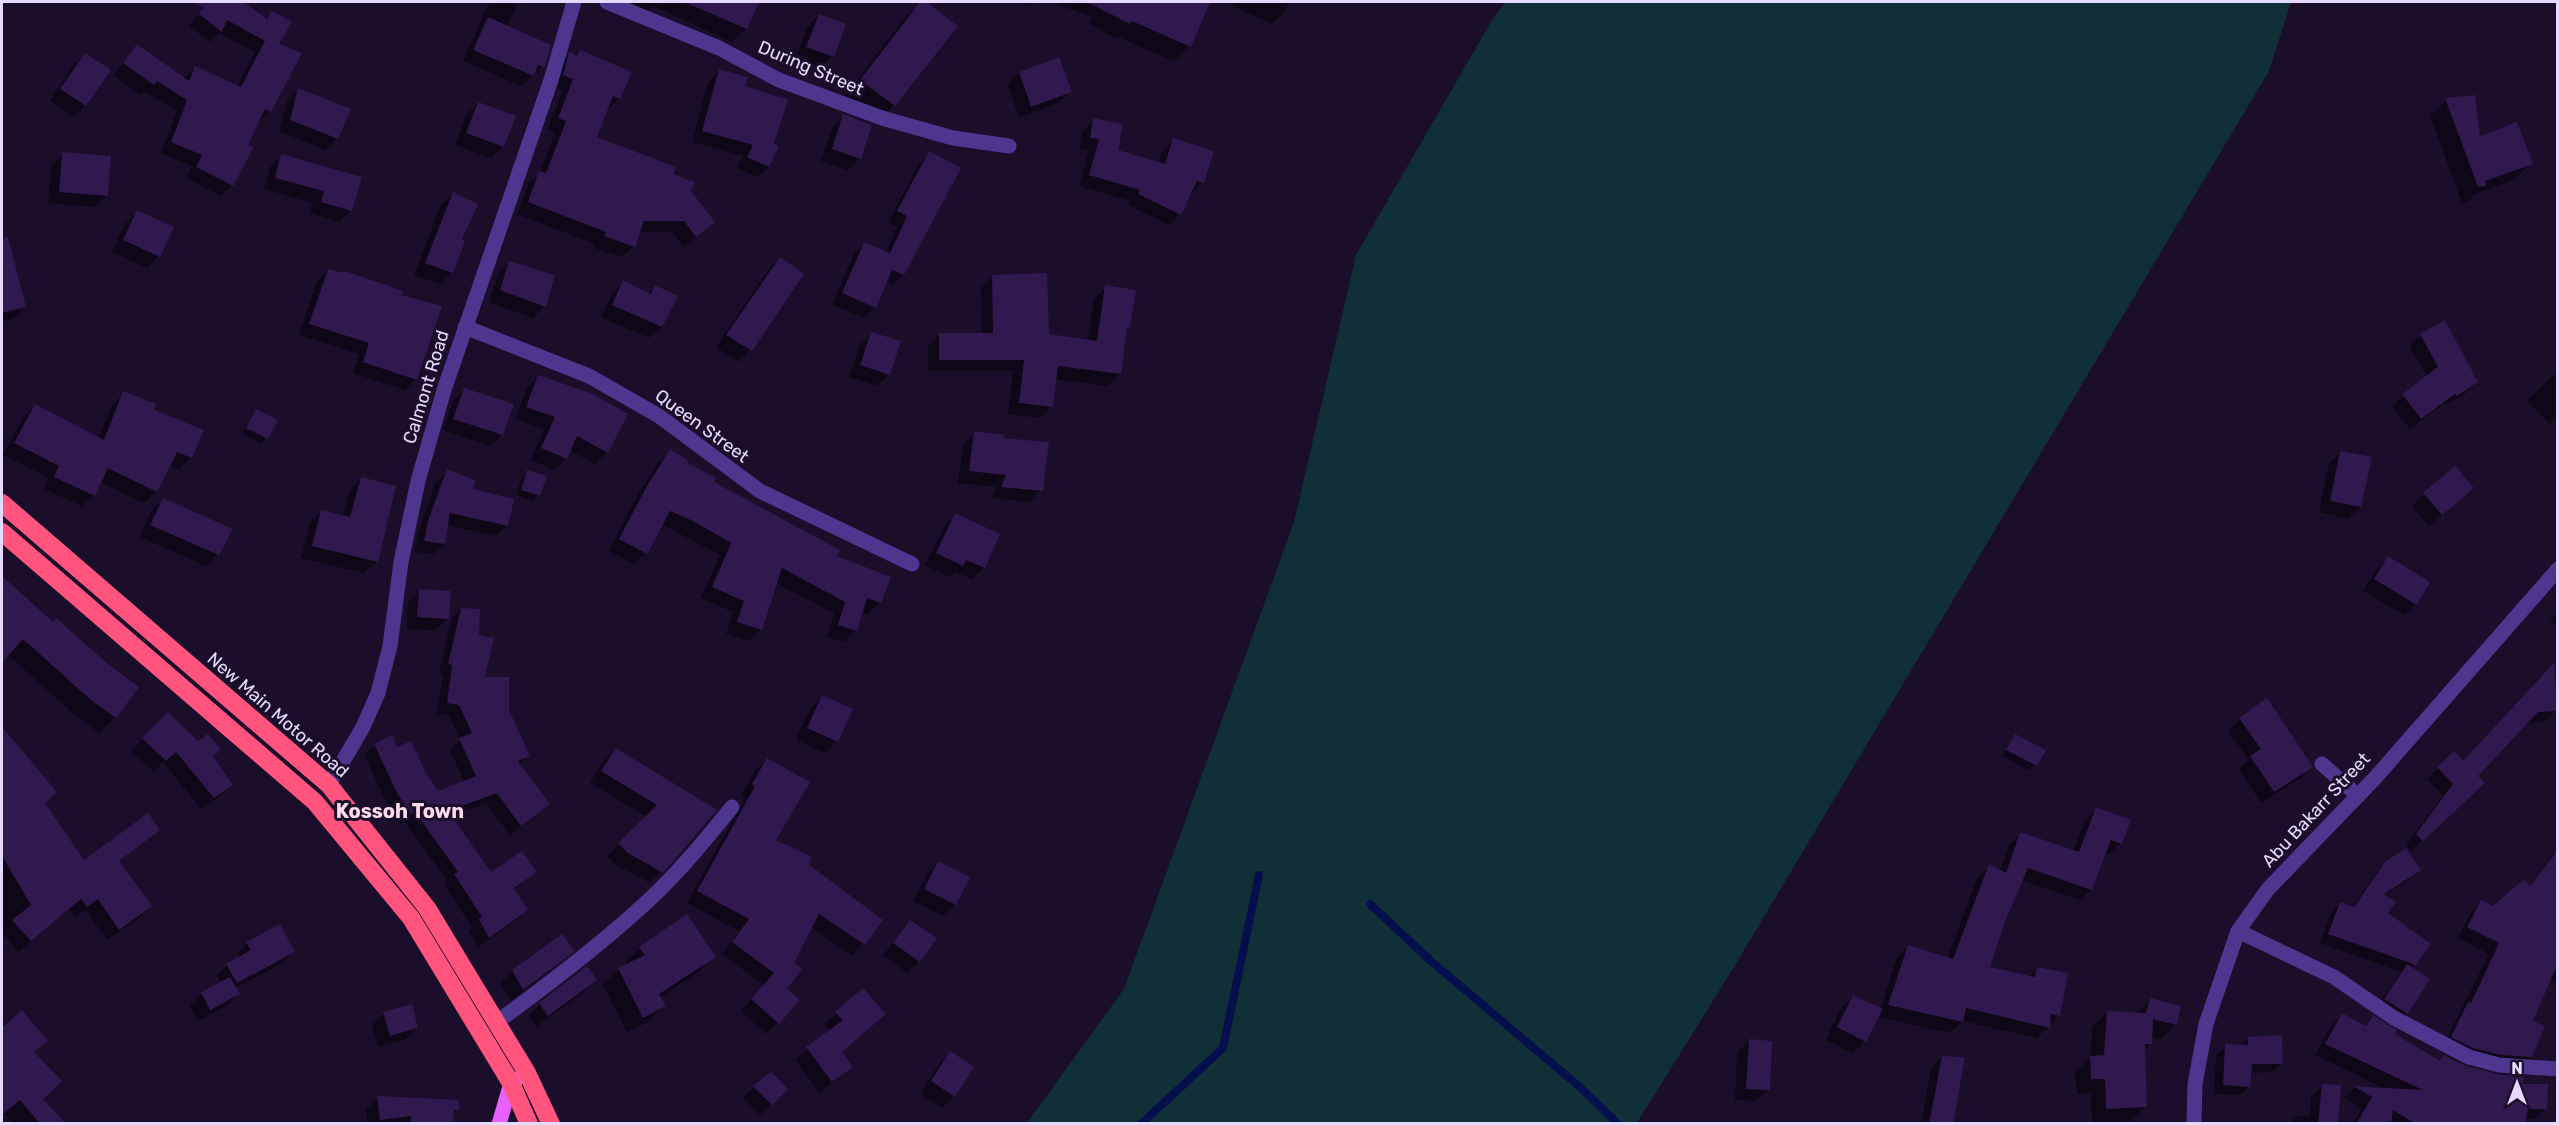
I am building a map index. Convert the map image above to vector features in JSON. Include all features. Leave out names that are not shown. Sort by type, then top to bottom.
[{"type":"highway","name":"New Main Motor Road","points":[[2,503],[329,785],[427,908],[527,1073],[550,1124]]},
{"type":"highway","points":[[2,532],[315,802],[411,918],[511,1083],[529,1124]]},
{"type":"main road","points":[[499,1124],[511,1083],[527,1073]]},
{"type":"street","name":"Calmont Road","points":[[329,785],[363,727],[378,693],[390,646],[401,562],[418,481],[444,390],[551,80],[574,2]]},
{"type":"street","name":"During Street","points":[[607,2],[720,48],[779,80],[882,118],[954,138],[1009,146]]},
{"type":"street","name":"Queen Street","points":[[465,327],[589,376],[659,416],[760,491],[912,564]]},
{"type":"street","name":"Abu Bakarr Street","points":[[2194,1124],[2195,1084],[2206,1024],[2238,931],[2268,889],[2358,796],[2558,569]]},
{"type":"street","points":[[2322,764],[2358,796]]},
{"type":"street","points":[[497,1022],[550,982],[649,900],[680,869],[732,807]]},
{"type":"street","points":[[2238,931],[2334,976],[2394,1018],[2469,1057],[2499,1065],[2558,1069]]},
{"type":"green space","points":[[1506,2],[2291,2],[2269,71],[1737,962],[1637,1123],[1027,1123],[1124,989],[1294,522],[1356,255],[1495,15]]},
{"type":"building","points":[[194,2],[244,2],[267,19],[272,11],[292,22],[279,44],[302,53],[271,112],[265,109],[248,145],[254,147],[233,186],[196,167],[202,155],[171,142],[187,100],[157,81],[154,85],[123,63],[137,44],[189,81],[195,66],[241,87],[265,41],[227,20],[222,32],[199,14],[204,7]]},
{"type":"building","points":[[684,2],[759,2],[747,29]]},
{"type":"building","points":[[920,2],[926,2],[958,26],[895,106],[860,80]]},
{"type":"building","points":[[1087,2],[1210,2],[1191,47],[1132,21],[1130,24]]},
{"type":"building","points":[[819,14],[846,24],[834,57],[806,47]]},
{"type":"building","points":[[488,17],[551,45],[545,67],[538,65],[534,76],[473,50]]},
{"type":"building","points":[[580,50],[632,72],[620,99],[613,96],[597,137],[676,167],[673,174],[695,182],[691,191],[715,222],[696,237],[684,221],[644,221],[635,247],[604,236],[606,232],[528,202],[539,171],[546,173],[566,121],[558,118],[573,79],[563,75],[569,52],[577,56]]},
{"type":"building","points":[[85,53],[111,70],[86,106],[60,89]]},
{"type":"building","points":[[1059,57],[1072,92],[1031,107],[1019,72]]},
{"type":"building","points":[[719,69],[748,77],[745,86],[788,100],[774,143],[779,146],[769,167],[747,157],[753,145],[702,131]]},
{"type":"building","points":[[298,88],[351,109],[338,139],[290,120]]},
{"type":"building","points":[[2475,95],[2480,136],[2517,122],[2533,164],[2485,181],[2486,186],[2478,187],[2445,98]]},
{"type":"building","points":[[478,102],[516,116],[504,147],[466,133]]},
{"type":"building","points":[[843,114],[872,125],[861,159],[832,149]]},
{"type":"building","points":[[1093,118],[1123,124],[1118,150],[1165,164],[1173,138],[1214,151],[1204,183],[1197,181],[1181,215],[1138,194],[1140,190],[1089,175],[1099,139],[1090,138]]},
{"type":"building","points":[[929,151],[961,168],[904,275],[892,270],[876,308],[842,293],[864,242],[890,253],[907,216],[897,211]]},
{"type":"building","points":[[62,152],[111,156],[108,196],[59,192]]},
{"type":"building","points":[[281,154],[362,177],[352,211],[321,202],[324,191],[275,178]]},
{"type":"building","points":[[453,192],[478,204],[462,239],[465,241],[453,273],[425,263]]},
{"type":"building","points":[[137,210],[174,227],[160,257],[123,240]]},
{"type":"building","points":[[8,237],[26,307],[2,313],[2,238]]},
{"type":"building","points":[[780,257],[804,274],[752,351],[726,335]]},
{"type":"building","points":[[509,261],[555,275],[546,307],[500,290]]},
{"type":"building","points":[[328,269],[344,273],[345,271],[403,291],[401,295],[442,306],[417,380],[363,362],[369,343],[309,324]]},
{"type":"building","points":[[1047,273],[1049,334],[1097,341],[1105,285],[1136,290],[1130,327],[1127,327],[1121,374],[1058,366],[1053,407],[1019,403],[1024,360],[939,360],[939,333],[993,333],[992,275]]},
{"type":"building","points":[[623,280],[651,294],[655,285],[678,296],[662,327],[612,305]]},
{"type":"building","points":[[2445,320],[2478,382],[2457,396],[2455,394],[2421,419],[2402,394],[2438,367],[2420,334]]},
{"type":"building","points":[[871,332],[901,341],[890,375],[860,365]]},
{"type":"building","points":[[538,375],[593,394],[628,414],[608,453],[577,436],[567,459],[541,448],[555,417],[526,407]]},
{"type":"building","points":[[464,388],[514,404],[503,435],[453,419]]},
{"type":"building","points":[[123,391],[156,404],[154,410],[204,430],[192,458],[177,452],[157,492],[108,468],[95,496],[54,477],[59,466],[14,443],[35,404],[104,440]]},
{"type":"building","points":[[256,409],[278,420],[268,439],[246,428]]},
{"type":"building","points":[[974,431],[1004,435],[1003,438],[1049,442],[1043,491],[1001,487],[1006,475],[969,471]]},
{"type":"building","points":[[670,449],[689,461],[687,463],[716,478],[714,482],[840,550],[837,556],[891,577],[881,603],[867,598],[857,631],[838,625],[845,602],[782,568],[762,630],[737,622],[744,601],[712,587],[731,543],[693,521],[670,511],[647,554],[619,539]]},
{"type":"building","points":[[2340,451],[2372,457],[2361,507],[2330,501]]},
{"type":"building","points":[[2455,466],[2474,488],[2442,515],[2423,493]]},
{"type":"building","points":[[447,469],[476,481],[473,489],[514,499],[508,526],[450,513],[445,544],[424,541],[428,521]]},
{"type":"building","points":[[527,470],[547,476],[540,496],[521,490]]},
{"type":"building","points":[[361,477],[396,486],[378,562],[312,546],[321,510],[350,517]]},
{"type":"building","points":[[163,498],[233,529],[219,555],[150,525]]},
{"type":"building","points":[[955,513],[1000,534],[985,568],[966,560],[963,566],[936,553]]},
{"type":"building","points":[[2388,556],[2430,582],[2417,605],[2374,579]]},
{"type":"building","points":[[2,576],[53,622],[56,618],[109,665],[139,687],[116,718],[92,701],[23,639],[2,663]]},
{"type":"building","points":[[419,589],[451,591],[449,619],[417,617]]},
{"type":"building","points":[[461,608],[480,609],[479,635],[494,638],[485,677],[509,677],[509,710],[530,756],[518,761],[550,804],[521,826],[497,793],[448,811],[491,872],[522,851],[537,872],[514,888],[528,910],[489,938],[479,919],[482,917],[454,874],[458,872],[415,812],[411,814],[397,793],[374,744],[392,735],[397,747],[411,741],[426,773],[438,791],[476,776],[459,738],[472,733],[459,705],[447,703],[452,665],[448,664]]},
{"type":"building","points":[[2554,663],[2557,711],[2538,712],[2478,776],[2485,783],[2423,841],[2416,834],[2453,784],[2437,767],[2454,751],[2463,761]]},
{"type":"building","points":[[822,695],[853,709],[838,742],[807,728]]},
{"type":"building","points":[[2267,698],[2313,767],[2274,792],[2250,756],[2261,749],[2239,718]]},
{"type":"building","points":[[168,712],[198,741],[208,734],[221,750],[213,756],[233,785],[214,798],[176,752],[166,761],[142,738]]},
{"type":"building","points":[[2,727],[57,792],[45,803],[84,860],[148,813],[160,830],[119,861],[152,906],[119,930],[98,899],[87,907],[81,899],[31,941],[12,920],[31,905],[2,856]]},
{"type":"building","points":[[2015,734],[2046,750],[2037,766],[2006,750]]},
{"type":"building","points":[[616,748],[717,810],[663,873],[628,853],[618,843],[657,805],[601,771]]},
{"type":"building","points":[[767,758],[810,782],[776,840],[812,857],[808,864],[883,920],[865,945],[819,914],[794,963],[802,969],[787,989],[800,1000],[779,1024],[751,999],[774,973],[732,942],[749,919],[697,891],[755,786],[752,784]]},
{"type":"building","points":[[2096,807],[2131,820],[2122,844],[2111,840],[2092,890],[2028,868],[2005,922],[1990,967],[2035,977],[2037,967],[2068,973],[2060,1016],[2051,1014],[2050,1028],[1966,1008],[1963,1022],[1888,1005],[1908,945],[1953,959],[1989,864],[2006,873],[2020,832],[2079,852]]},
{"type":"building","points":[[2406,848],[2421,870],[2384,894],[2396,902],[2388,913],[2431,944],[2416,965],[2328,934],[2340,902],[2354,907],[2385,862]]},
{"type":"building","points":[[2558,850],[2558,963],[2533,1021],[2545,1026],[2532,1057],[2501,1055],[2473,1048],[2451,1037],[2468,1002],[2471,1003],[2499,943],[2467,927],[2481,900],[2493,906],[2524,879],[2530,886]]},
{"type":"building","points":[[938,861],[970,877],[956,905],[924,889]]},
{"type":"building","points":[[687,914],[716,957],[659,994],[666,1006],[643,1018],[618,968],[645,955],[639,947]]},
{"type":"building","points":[[910,920],[937,938],[920,962],[893,943]]},
{"type":"building","points":[[280,924],[295,952],[237,983],[226,964],[251,950],[246,942]]},
{"type":"building","points":[[562,934],[575,951],[523,990],[512,970]]},
{"type":"building","points":[[2407,964],[2430,979],[2408,1014],[2384,999]]},
{"type":"building","points":[[587,966],[597,980],[548,1016],[539,1003]]},
{"type":"building","points":[[230,977],[240,994],[210,1010],[201,992]]},
{"type":"building","points":[[863,988],[886,1014],[842,1052],[853,1067],[832,1082],[806,1047],[843,1020],[835,1012]]},
{"type":"building","points":[[1853,995],[1883,1009],[1866,1042],[1837,1027]]},
{"type":"building","points":[[2150,998],[2181,1006],[2177,1025],[2153,1019],[2152,1044],[2145,1044],[2147,1107],[2106,1109],[2105,1079],[2091,1079],[2090,1056],[2104,1055],[2107,1011],[2146,1013]]},
{"type":"building","points":[[412,1004],[418,1028],[390,1036],[383,1012]]},
{"type":"building","points":[[22,1010],[48,1041],[34,1052],[62,1081],[43,1099],[66,1124],[40,1124],[20,1100],[2,1115],[2,1028]]},
{"type":"building","points":[[2342,1013],[2366,1026],[2373,1015],[2397,1030],[2395,1034],[2440,1061],[2443,1055],[2466,1066],[2497,1074],[2525,1077],[2522,1084],[2548,1084],[2547,1109],[2528,1109],[2525,1124],[2416,1124],[2393,1110],[2391,1124],[2356,1124],[2372,1097],[2353,1086],[2423,1090],[2325,1044]]},
{"type":"building","points":[[2282,1035],[2283,1064],[2252,1064],[2250,1087],[2223,1085],[2225,1044],[2248,1045],[2248,1037]]},
{"type":"building","points":[[1749,1039],[1772,1041],[1770,1090],[1746,1089]]},
{"type":"building","points":[[950,1051],[974,1067],[955,1097],[931,1081]]},
{"type":"building","points":[[1942,1056],[1965,1057],[1953,1124],[1929,1124]]},
{"type":"building","points":[[771,1072],[788,1089],[772,1105],[753,1086]]},
{"type":"building","points":[[2322,1084],[2341,1085],[2338,1124],[2318,1124]]},
{"type":"building","points":[[377,1096],[459,1100],[459,1110],[454,1110],[453,1124],[411,1124],[411,1116],[380,1120]]},
{"type":"waterway","points":[[1141,1124],[1223,1048],[1259,875]]},
{"type":"waterway","points":[[1370,904],[1432,962],[1581,1088],[1618,1124]]},
{"type":"district","name":"Kossoh Town","points":[[400,811]]}]
